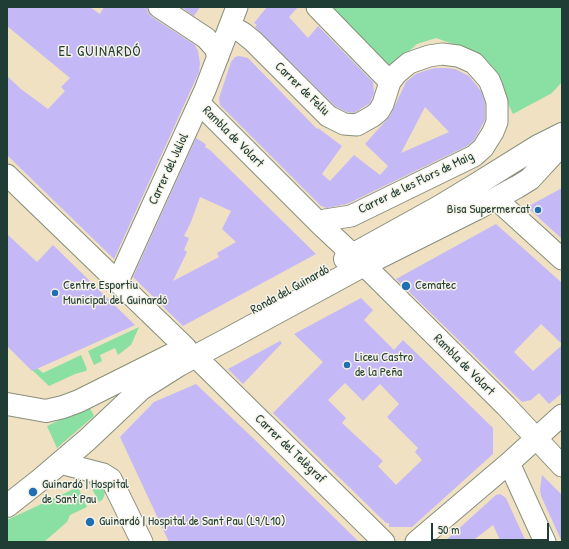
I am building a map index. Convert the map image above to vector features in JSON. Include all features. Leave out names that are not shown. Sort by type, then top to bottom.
[{"type":"main road","name":"Ronda del Guinardó","points":[[359,260],[439,207],[487,179],[538,146],[562,134]]},
{"type":"main road","points":[[530,179],[562,144]]},
{"type":"main road","name":"Ronda del Guinardó","points":[[7,404],[46,411],[63,408],[79,402],[191,352],[359,260],[496,199],[530,179]]},
{"type":"main road","name":"Ronda del Guinardó","points":[[7,506],[28,490],[107,422],[141,389],[191,352]]},
{"type":"street","points":[[159,7],[206,38],[215,48],[218,57]]},
{"type":"street","points":[[317,7],[390,82]]},
{"type":"street","name":"Carrer del Juliol","points":[[118,281],[200,104],[234,17]]},
{"type":"street","name":"Carrer de Feliu","points":[[234,17],[242,33],[253,41],[328,116],[344,124],[357,125],[379,111],[390,82],[402,67],[416,59],[442,54],[458,56],[474,63],[489,80],[496,94],[497,122]]},
{"type":"street","name":"Rambla de Volart","points":[[200,104],[506,406],[562,466]]},
{"type":"street","name":"Carrer de les Flors de Maig","points":[[320,224],[325,220],[351,216],[474,156],[488,141],[497,122]]},
{"type":"street","points":[[530,179],[562,161]]},
{"type":"street","name":"Carrer del Telègraf","points":[[7,175],[191,352],[384,542]]},
{"type":"street","points":[[496,199],[562,259]]},
{"type":"street","points":[[416,542],[510,463],[562,415]]},
{"type":"street","points":[[60,463],[103,474],[111,480],[142,542],[133,542]]},
{"type":"street","points":[[510,463],[545,542]]},
{"type":"green space","points":[[325,7],[562,7],[562,82],[552,93],[513,114],[506,100],[467,49],[436,38],[417,44],[386,71]]},
{"type":"green space","points":[[139,327],[131,345],[118,355],[115,348],[100,355],[102,361],[94,365],[88,351]]},
{"type":"green space","points":[[81,355],[87,369],[86,371],[75,374],[49,386],[29,367],[30,362],[43,373]]},
{"type":"green space","points":[[89,406],[94,416],[57,448],[47,426]]},
{"type":"green space","points":[[93,481],[100,482],[105,493],[103,499],[99,502],[89,483]]},
{"type":"green space","points":[[78,487],[87,507],[70,515],[67,522],[44,542],[7,542],[7,520]]},
{"type":"building","points":[[7,7],[90,7],[100,14],[104,7],[147,7],[148,13],[152,17],[195,45],[198,51],[200,63],[199,72],[114,259],[7,155],[7,76],[21,89],[48,109],[65,91],[61,87],[70,78],[7,26]]},
{"type":"building","points":[[181,7],[200,7],[194,16]]},
{"type":"building","points":[[267,7],[298,7],[289,17],[308,38],[318,26],[373,82],[374,93],[370,103],[354,113],[347,112],[335,106],[255,27],[257,25],[254,23]]},
{"type":"building","points":[[239,56],[248,58],[317,129],[318,128],[342,146],[322,174],[330,181],[354,155],[380,175],[388,166],[365,144],[390,116],[406,82],[416,74],[435,68],[445,68],[455,69],[469,76],[481,91],[485,104],[485,120],[474,140],[467,146],[347,204],[327,208],[321,206],[220,105],[219,98],[231,62],[235,57]],"holes":[[[425,107],[449,132],[401,153]]]},
{"type":"building","points":[[196,138],[204,143],[206,145],[205,147],[210,150],[316,254],[183,326],[133,277]],"holes":[[[200,197],[231,211],[222,229],[236,242],[217,253],[219,257],[173,281],[187,252],[184,250],[189,238],[184,236]]]},
{"type":"building","points":[[562,188],[562,239],[527,207]]},
{"type":"building","points":[[496,224],[562,283],[562,344],[541,324],[514,352],[533,371],[562,345],[562,393],[549,404],[539,393],[531,400],[522,402],[396,279]]},
{"type":"building","name":"Centre Esportiu Municipal del Guinardó","points":[[7,234],[37,262],[53,245],[135,325],[32,371],[7,346]]},
{"type":"building","points":[[361,298],[373,310],[364,320],[394,350],[403,340],[493,428],[493,454],[412,527],[389,527],[389,523],[386,523],[273,413],[323,362],[294,334]],"holes":[[[345,383],[363,401],[380,384],[399,404],[387,417],[418,448],[415,452],[422,460],[396,485],[378,466],[383,461],[342,423],[346,418],[328,400]]]},
{"type":"building","points":[[280,341],[282,343],[243,384],[228,369]]},
{"type":"building","points":[[196,384],[359,542],[169,542],[120,437],[154,402]]},
{"type":"building","points":[[542,475],[562,495],[562,542],[541,496],[540,489]]},
{"type":"building","points":[[500,494],[506,498],[526,542],[501,542],[493,525],[471,542],[444,542],[496,495]]},
{"type":"place","name":"Bisa Supermercat","points":[[538,210]]},
{"type":"place","name":"Cematec","points":[[406,286]]},
{"type":"place","name":"Centre Esportiu Municipal del Guinardó","points":[[55,293]]},
{"type":"place","name":"Liceu Castro de la Peña","points":[[347,365]]},
{"type":"place","name":"Guinardó | Hospital de Sant Pau","points":[[33,492]]},
{"type":"place","name":"Guinardó | Hospital de Sant Pau (L9/L10)","points":[[90,522]]},
{"type":"district","name":"EL GUINARDÓ","points":[[100,52]]}]
